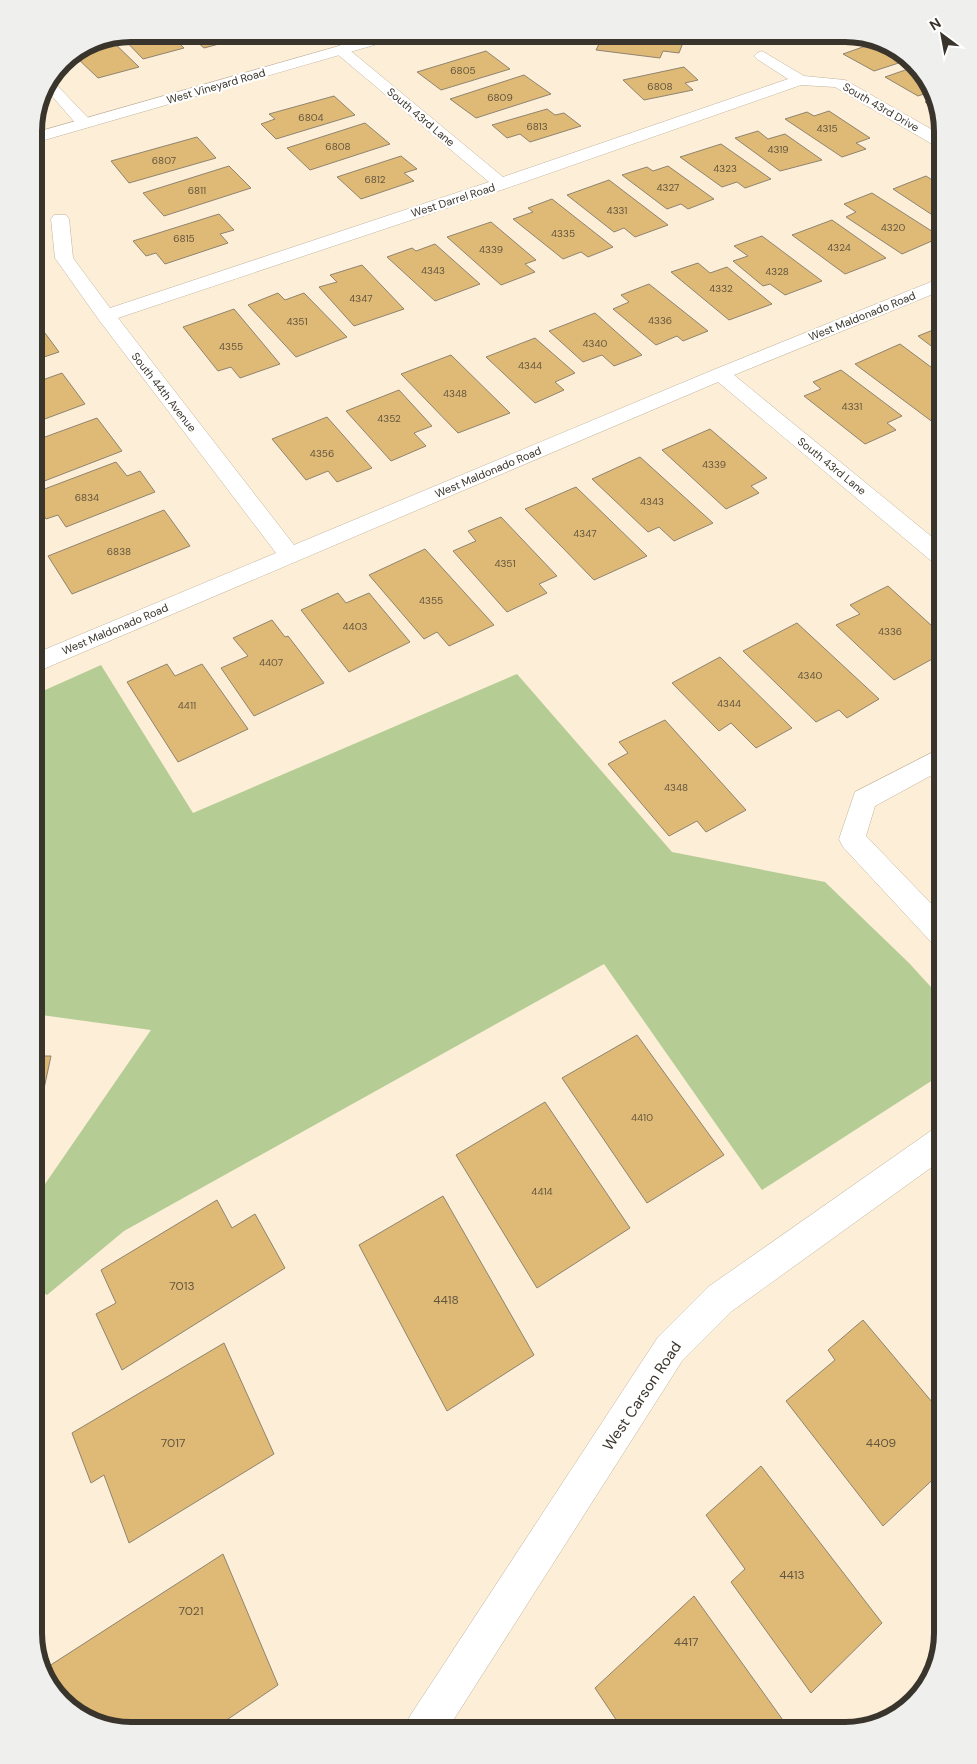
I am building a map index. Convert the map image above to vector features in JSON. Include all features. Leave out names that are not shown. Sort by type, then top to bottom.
[{"type":"street","name":"West Vineyard Road","points":[[43,135],[366,43]]},
{"type":"street","name":"South 43rd Lane","points":[[341,50],[501,184]]},
{"type":"street","name":"South 43rd Drive","points":[[762,56],[800,80],[839,83],[934,138]]},
{"type":"street","name":"West Darrel Road","points":[[106,316],[501,184],[800,80]]},
{"type":"street","points":[[53,88],[84,124]]},
{"type":"street","name":"South 44th Avenue","points":[[60,219],[64,258],[106,316],[290,555]]},
{"type":"street","name":"West Maldonado Road","points":[[43,660],[720,374],[934,287]]},
{"type":"street","name":"South 43rd Lane","points":[[720,374],[934,551]]},
{"type":"street","points":[[934,762],[864,800],[852,839],[934,926]]},
{"type":"street","name":"West Carson Road","points":[[430,1721],[670,1349],[720,1299],[934,1147]]},
{"type":"green space","points":[[101,665],[193,813],[517,674],[672,852],[825,882],[909,963],[934,990],[934,1079],[762,1190],[604,964],[124,1231],[47,1295],[42,1292],[42,1188],[151,1030],[42,1015],[43,691]]},
{"type":"building","points":[[128,43],[179,43],[184,48],[143,59]]},
{"type":"building","points":[[198,43],[223,43],[204,48]]},
{"type":"building","points":[[600,43],[683,43],[679,53],[663,51],[660,58],[596,50]]},
{"type":"building","points":[[114,44],[139,67],[98,78],[79,60],[98,49]]},
{"type":"building","points":[[868,45],[885,52],[901,62],[874,71],[843,54]]},
{"type":"building","points":[[486,51],[510,69],[441,90],[417,72]]},
{"type":"building","points":[[684,67],[698,80],[685,83],[693,90],[644,100],[623,80]]},
{"type":"building","points":[[908,69],[926,93],[918,96],[885,77]]},
{"type":"building","points":[[524,75],[551,94],[476,118],[450,99]]},
{"type":"building","points":[[334,96],[355,115],[276,139],[261,124],[275,119],[269,114]]},
{"type":"building","points":[[547,109],[555,115],[564,113],[581,126],[530,142],[520,134],[507,138],[492,125]]},
{"type":"building","points":[[829,111],[870,138],[856,143],[866,149],[842,157],[785,119],[807,112],[814,116]]},
{"type":"building","points":[[365,123],[390,144],[310,170],[287,148]]},
{"type":"building","points":[[758,131],[768,139],[785,134],[822,160],[780,171],[735,138]]},
{"type":"building","points":[[197,137],[216,158],[129,183],[111,161]]},
{"type":"building","points":[[721,144],[771,179],[745,188],[737,182],[722,187],[680,157]]},
{"type":"building","points":[[401,156],[417,169],[404,173],[414,181],[361,199],[337,177]]},
{"type":"building","points":[[229,166],[251,188],[164,216],[143,193]]},
{"type":"building","points":[[668,166],[714,199],[688,209],[681,204],[667,209],[622,175],[647,167],[653,171]]},
{"type":"building","points":[[926,176],[934,181],[934,216],[893,189]]},
{"type":"building","points":[[609,180],[668,225],[635,237],[624,228],[614,232],[567,195]]},
{"type":"building","points":[[872,193],[934,233],[934,240],[902,254],[846,217],[856,212],[844,204]]},
{"type":"building","points":[[552,199],[613,247],[588,257],[581,252],[563,259],[513,219],[533,212],[528,208]]},
{"type":"building","points":[[219,214],[234,230],[220,234],[228,243],[165,264],[156,253],[146,256],[133,241]]},
{"type":"building","points":[[832,220],[886,258],[845,274],[792,235]]},
{"type":"building","points":[[491,222],[536,260],[525,264],[535,272],[501,285],[447,237]]},
{"type":"building","points":[[762,236],[822,281],[785,295],[770,284],[763,286],[733,261],[748,256],[734,246]]},
{"type":"building","points":[[435,244],[480,284],[435,301],[387,257],[412,248],[416,251]]},
{"type":"building","points":[[698,263],[710,273],[727,267],[772,304],[729,320],[671,272]]},
{"type":"building","points":[[362,265],[404,309],[354,326],[319,287],[337,282],[330,275]]},
{"type":"building","points":[[649,284],[708,331],[683,341],[677,336],[656,345],[613,309],[629,302],[621,295]]},
{"type":"building","points":[[278,293],[285,300],[304,293],[347,337],[296,357],[248,305]]},
{"type":"building","points":[[234,309],[280,364],[240,378],[231,367],[218,371],[183,327]]},
{"type":"building","points":[[595,313],[642,355],[614,366],[602,355],[583,362],[549,331]]},
{"type":"building","points":[[934,330],[934,348],[918,336]]},
{"type":"building","points":[[45,333],[59,352],[43,357],[43,334]]},
{"type":"building","points":[[535,338],[575,373],[555,382],[564,390],[535,403],[486,357]]},
{"type":"building","points":[[900,344],[934,369],[934,423],[855,364]]},
{"type":"building","points":[[451,355],[510,413],[458,433],[401,374]]},
{"type":"building","points":[[841,370],[902,416],[887,423],[896,430],[865,444],[804,396],[821,389],[813,382]]},
{"type":"building","points":[[62,373],[85,404],[43,420],[43,380]]},
{"type":"building","points":[[399,390],[432,426],[414,433],[426,446],[391,461],[346,411]]},
{"type":"building","points":[[327,417],[372,468],[337,482],[328,471],[306,480],[272,439]]},
{"type":"building","points":[[97,418],[122,451],[43,482],[43,438]]},
{"type":"building","points":[[710,429],[767,478],[751,486],[759,493],[726,509],[662,450]]},
{"type":"building","points":[[640,457],[713,523],[674,541],[659,527],[648,532],[592,479]]},
{"type":"building","points":[[116,462],[127,476],[140,471],[155,492],[66,527],[58,515],[46,519],[43,514],[43,490]]},
{"type":"building","points":[[576,487],[647,556],[594,580],[525,509]]},
{"type":"building","points":[[164,510],[190,546],[72,594],[48,556]]},
{"type":"building","points":[[501,517],[557,576],[539,584],[547,593],[507,612],[453,551],[476,541],[468,531]]},
{"type":"building","points":[[425,549],[494,625],[449,646],[437,632],[424,639],[369,575]]},
{"type":"building","points":[[888,586],[934,628],[934,658],[894,680],[836,625],[860,614],[850,605]]},
{"type":"building","points":[[338,593],[346,603],[369,593],[410,642],[349,672],[301,610]]},
{"type":"building","points":[[272,620],[285,637],[288,636],[324,683],[254,716],[221,668],[248,656],[233,638]]},
{"type":"building","points":[[797,623],[879,699],[847,718],[839,710],[816,722],[743,651]]},
{"type":"building","points":[[720,657],[792,728],[756,748],[731,723],[719,731],[672,683]]},
{"type":"building","points":[[167,664],[175,676],[202,664],[248,729],[178,762],[127,682]]},
{"type":"building","points":[[665,720],[746,810],[706,832],[697,821],[669,836],[608,764],[628,753],[619,742]]},
{"type":"building","points":[[637,1035],[724,1155],[647,1203],[562,1078]]},
{"type":"building","points":[[42,1056],[51,1056],[42,1096]]},
{"type":"building","points":[[545,1102],[630,1228],[537,1288],[456,1155]]},
{"type":"building","points":[[443,1196],[534,1355],[447,1411],[359,1245]]},
{"type":"building","points":[[217,1200],[232,1228],[255,1214],[285,1268],[122,1370],[96,1314],[116,1303],[101,1270]]},
{"type":"building","points":[[863,1320],[934,1404],[934,1478],[883,1526],[786,1401],[835,1360],[828,1350]]},
{"type":"building","points":[[224,1343],[274,1454],[129,1543],[104,1475],[91,1483],[72,1433]]},
{"type":"building","points":[[761,1466],[882,1623],[811,1693],[731,1582],[745,1569],[706,1515]]},
{"type":"building","points":[[223,1554],[278,1685],[225,1721],[126,1721],[103,1717],[77,1703],[61,1687],[49,1666]]},
{"type":"building","points":[[694,1596],[784,1722],[617,1722],[595,1688]]}]
